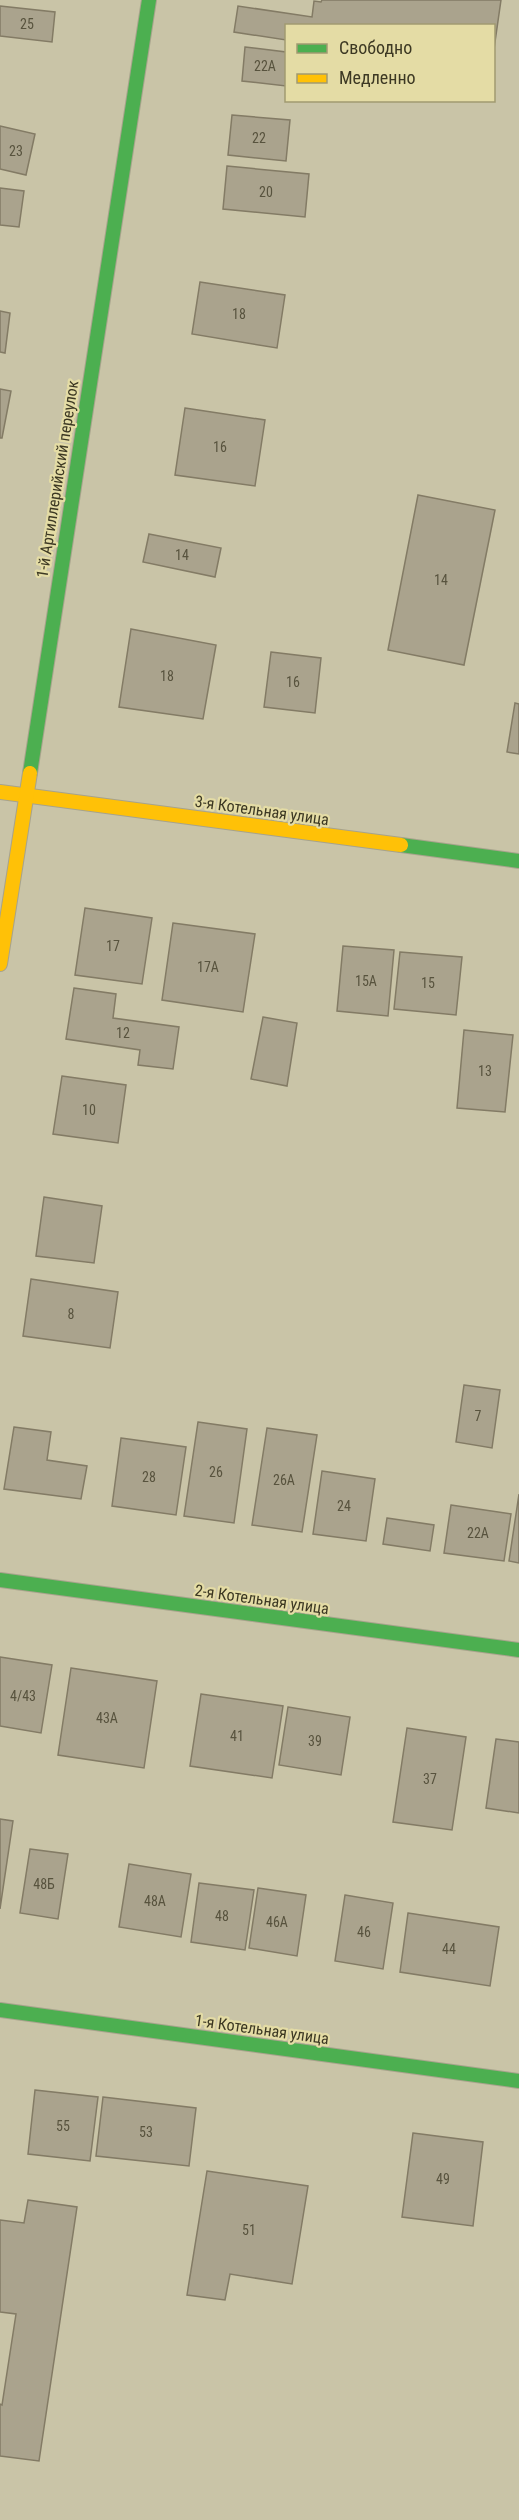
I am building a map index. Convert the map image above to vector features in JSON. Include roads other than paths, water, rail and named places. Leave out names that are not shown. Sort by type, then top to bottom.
[{"type":"street","name":"1-й Артиллерийский переулок","points":[[0,964],[24,795],[149,0]]},
{"type":"street","name":"3-я Котельная улица","points":[[0,792],[519,861]]},
{"type":"street","name":"2-я Котельная улица","points":[[0,1580],[519,1650]]},
{"type":"street","name":"1-я Котельная улица","points":[[0,2010],[519,2081]]}]
